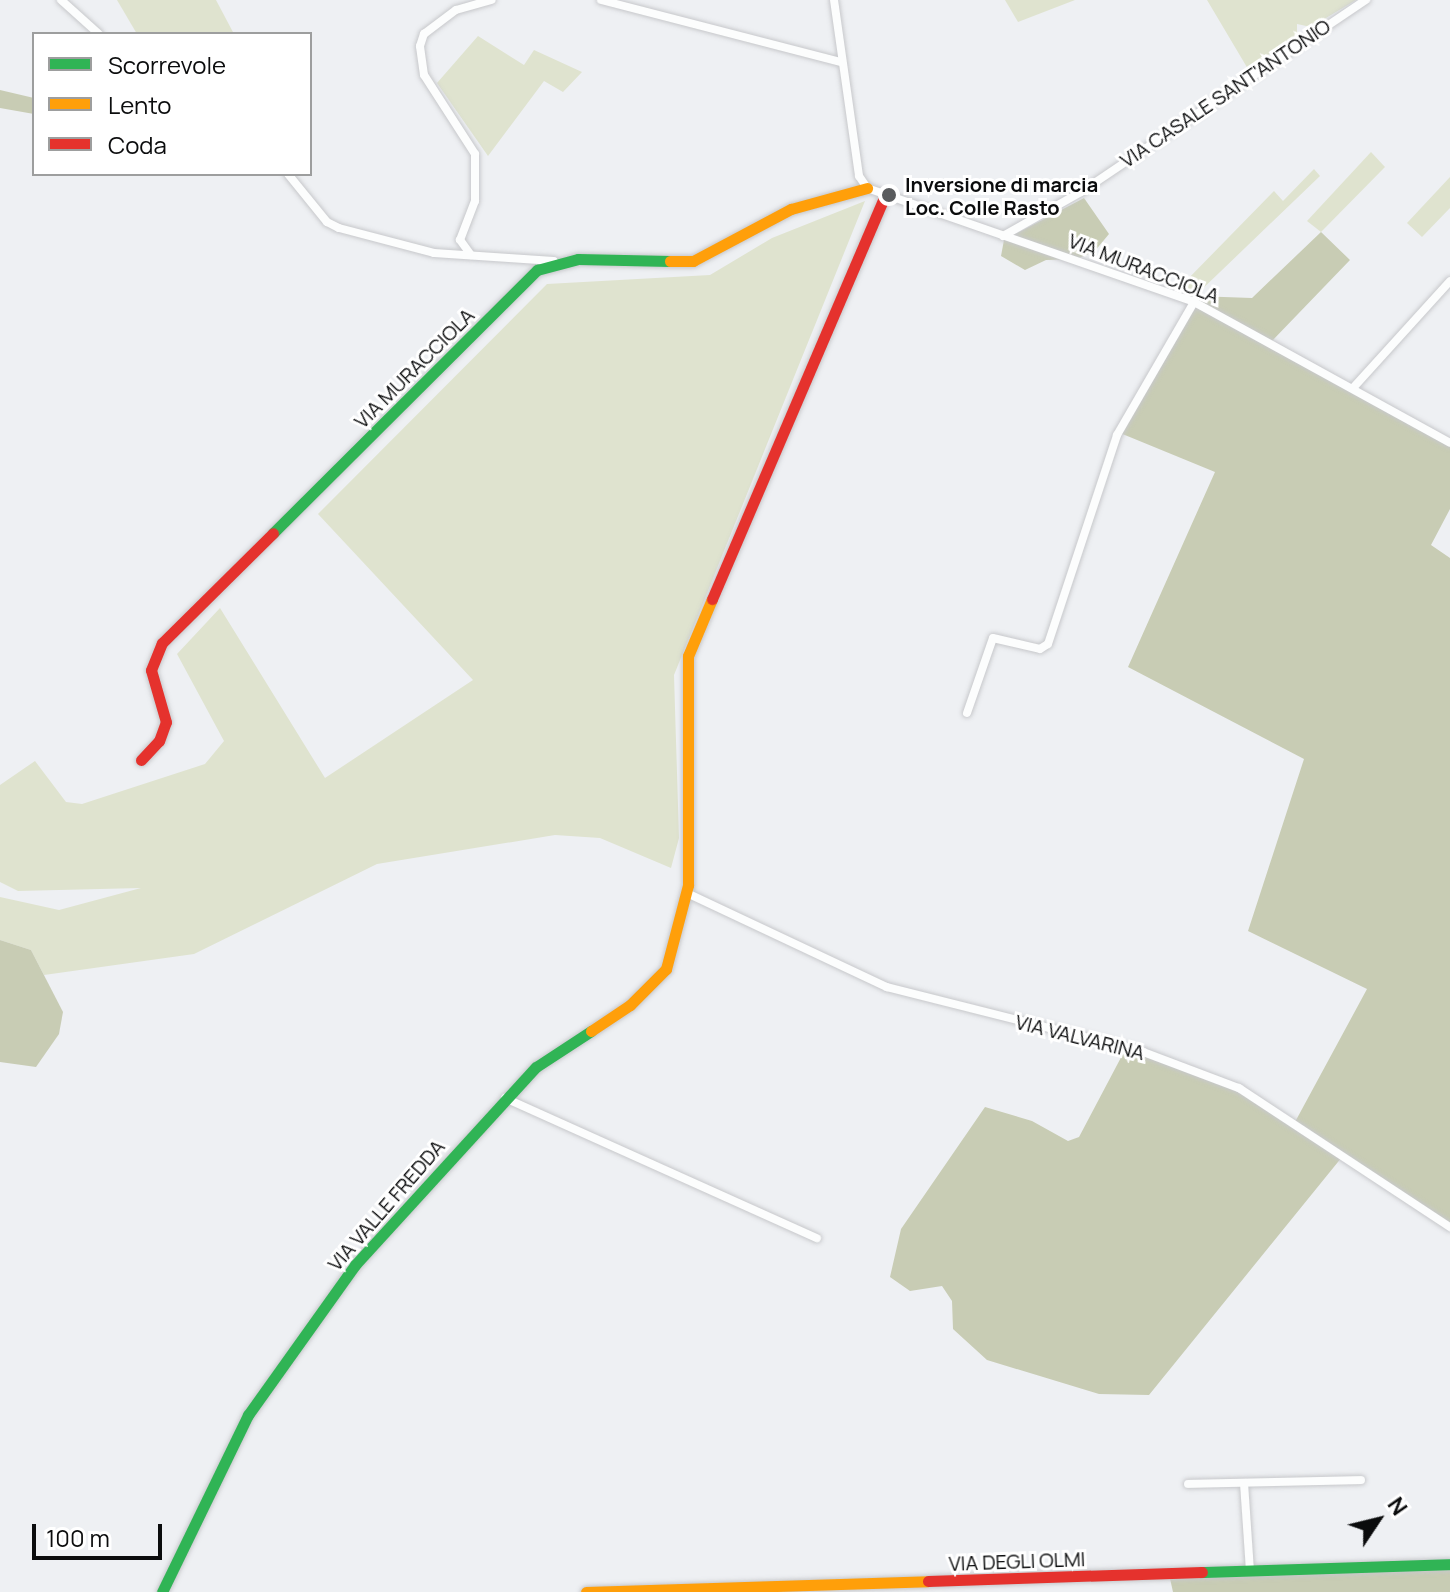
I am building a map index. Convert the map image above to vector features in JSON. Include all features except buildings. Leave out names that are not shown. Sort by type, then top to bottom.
[{"type":"street","points":[[61,0],[97,32]]},
{"type":"street","points":[[471,255],[460,240],[475,201],[475,154],[424,75],[420,46],[424,34],[456,10],[492,0]]},
{"type":"street","points":[[601,0],[841,62]]},
{"type":"street","points":[[290,176],[327,222],[434,253],[554,261],[693,261],[791,209],[867,188],[859,176],[834,0]]},
{"type":"street","name":"VIA CASALE SANT'ANTONIO","points":[[1003,236],[1081,192],[1366,0]]},
{"type":"street","name":"VIA MURACCIOLA","points":[[867,188],[884,197],[1194,302],[1449,442]]},
{"type":"street","name":"VIA VALLE FREDDA","points":[[162,1592],[237,1434],[275,1374],[361,1258],[505,1098],[548,1057],[630,1005],[660,978],[687,893],[688,656],[884,197]]},
{"type":"street","name":"VIA MURACCIOLA","points":[[141,760],[159,741],[166,722],[165,705],[151,670],[162,643],[537,270],[554,261]]},
{"type":"street","points":[[1353,388],[1450,281]]},
{"type":"street","points":[[967,713],[992,640],[1040,649],[1048,644],[1117,435],[1194,302]]},
{"type":"street","name":"VIA VALVARINA","points":[[687,893],[887,987],[1143,1052],[1235,1086],[1450,1227]]},
{"type":"street","points":[[505,1098],[817,1238]]},
{"type":"street","points":[[1188,1484],[1361,1480]]},
{"type":"street","points":[[1244,1483],[1250,1571]]},
{"type":"street","name":"VIA DEGLI OLMI","points":[[586,1592],[1450,1564]]},
{"type":"green space","points":[[117,0],[216,0],[233,32],[136,32]]},
{"type":"green space","points":[[1005,0],[1075,0],[1018,22]]},
{"type":"green space","points":[[1207,0],[1356,0],[1311,27],[1297,24],[1297,35],[1248,69]]},
{"type":"green space","points":[[478,36],[524,65],[534,50],[582,72],[563,92],[544,81],[488,156],[437,83]]},
{"type":"green space","points":[[0,90],[32,98],[32,114],[0,108]]},
{"type":"green space","points":[[1371,152],[1385,167],[1321,232],[1307,221]]},
{"type":"green space","points":[[1314,169],[1320,176],[1195,296],[1183,284],[1274,191],[1283,201]]},
{"type":"green space","points":[[1450,177],[1450,208],[1422,237],[1407,223]]},
{"type":"green space","points":[[1084,198],[1109,234],[1094,252],[1076,259],[1046,260],[1025,270],[1001,256],[1004,240]]},
{"type":"green space","points":[[865,201],[674,675],[679,838],[671,868],[600,838],[555,835],[377,864],[194,954],[44,975],[31,950],[0,940],[0,897],[59,910],[141,888],[18,891],[0,882],[0,785],[35,761],[66,802],[82,804],[205,764],[224,741],[177,654],[220,608],[325,778],[473,680],[318,514],[547,284],[710,275],[772,238]]},
{"type":"green space","points":[[1321,232],[1350,260],[1271,342],[1450,443],[1450,509],[1431,545],[1450,558],[1450,1227],[1342,1157],[1149,1395],[1099,1394],[987,1360],[953,1329],[952,1301],[942,1286],[910,1291],[890,1277],[901,1229],[985,1107],[1032,1121],[1068,1141],[1079,1137],[1126,1048],[1239,1088],[1295,1122],[1367,989],[1248,931],[1304,759],[1128,667],[1215,472],[1120,433],[1195,296],[1252,298]]},
{"type":"green space","points":[[0,940],[31,950],[63,1012],[59,1034],[36,1067],[0,1062]]},
{"type":"green space","points":[[1450,1564],[1450,1592],[1173,1592],[1169,1574]]},
{"type":"traffic: fast","points":[[273,533],[537,270],[578,259],[670,261]]},
{"type":"traffic: fast","points":[[162,1592],[248,1415],[355,1265],[536,1067],[591,1031]]},
{"type":"traffic: fast","points":[[1202,1572],[1450,1564]]},
{"type":"traffic: slow","points":[[670,261],[693,261],[791,209],[867,188]]},
{"type":"traffic: slow","points":[[591,1031],[630,1005],[666,969],[688,885],[688,656],[712,599]]},
{"type":"traffic: slow","points":[[586,1592],[928,1581]]},
{"type":"traffic: jam","points":[[712,599],[884,197]]},
{"type":"traffic: jam","points":[[141,760],[159,741],[166,722],[151,670],[162,643],[273,533]]},
{"type":"traffic: jam","points":[[928,1581],[1202,1572]]},
{"type":"place","name":"Inversione di marcia Loc. Colle Rasto","points":[[889,195]]}]
